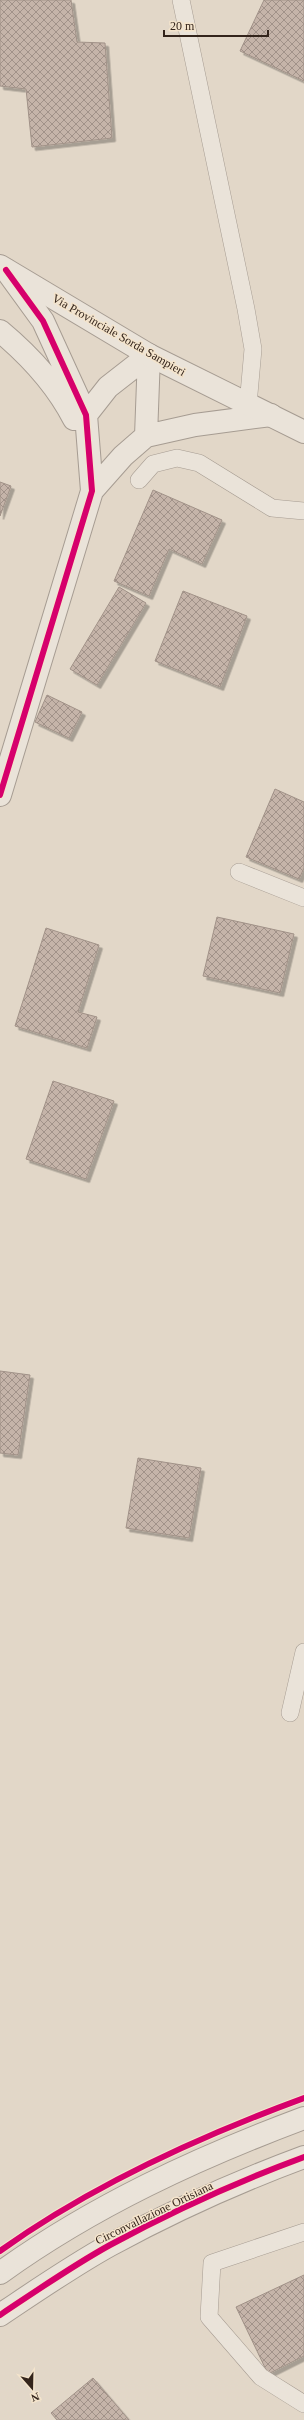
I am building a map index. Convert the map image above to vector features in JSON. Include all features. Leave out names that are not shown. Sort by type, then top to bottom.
[{"type":"street","name":"Via Provinciale Sorda Sampieri","points":[[3,268],[149,355],[304,432]]},
{"type":"street","points":[[0,795],[92,491],[86,415],[43,321],[3,268]]},
{"type":"street","points":[[0,331],[40,369],[64,400],[88,446]]},
{"type":"street","points":[[86,415],[108,387],[149,355]]},
{"type":"street","points":[[146,436],[149,355]]},
{"type":"street","points":[[92,491],[123,456],[146,436],[195,426],[270,415]]},
{"type":"street","name":"Circonvallazione Ortisiana","points":[[0,2273],[28,2253],[106,2206],[184,2166],[304,2118]]},
{"type":"street","name":"Circonvallazione Ortisiana","points":[[0,2315],[111,2245],[259,2174],[304,2157]]},
{"type":"street","points":[[70,2228],[89,2258]]},
{"type":"lane","points":[[181,0],[246,309],[252,349],[248,405]]},
{"type":"lane","points":[[139,480],[153,464],[177,458],[199,463],[272,508],[304,511]]},
{"type":"lane","points":[[240,872],[304,898]]},
{"type":"lane","points":[[290,1713],[304,1652]]},
{"type":"lane","points":[[304,2232],[212,2263],[209,2317],[261,2377],[304,2404]]},
{"type":"building","points":[[0,0],[71,0],[77,42],[105,43],[112,138],[32,147],[26,89],[0,86]]},
{"type":"building","points":[[264,0],[304,0],[304,81],[240,51]]},
{"type":"building","points":[[0,482],[11,486],[0,516]]},
{"type":"building","points":[[153,490],[222,520],[202,564],[169,549],[149,596],[114,581]]},
{"type":"building","points":[[119,587],[146,603],[97,685],[70,669]]},
{"type":"building","points":[[183,591],[247,616],[220,687],[155,661]]},
{"type":"building","points":[[47,695],[82,712],[69,738],[35,722]]},
{"type":"building","points":[[275,789],[304,802],[304,868],[299,879],[246,857]]},
{"type":"building","points":[[217,917],[294,934],[280,993],[203,976]]},
{"type":"building","points":[[46,928],[99,945],[78,1012],[97,1017],[87,1048],[15,1026]]},
{"type":"building","points":[[53,1081],[114,1101],[86,1179],[26,1159]]},
{"type":"building","points":[[0,1371],[30,1375],[18,1455],[0,1453]]},
{"type":"building","points":[[138,1458],[201,1468],[189,1538],[126,1528]]},
{"type":"building","points":[[304,2275],[304,2356],[268,2374],[236,2307]]},
{"type":"building","points":[[93,2378],[129,2420],[57,2420],[51,2413]]},
{"type":"cycle path","points":[[0,795],[92,491],[86,415],[43,321],[6,270]]},
{"type":"cycle path","points":[[0,2251],[71,2205],[147,2164],[225,2129],[304,2098]]},
{"type":"cycle path","points":[[0,2315],[82,2261],[133,2233],[230,2187],[304,2157]]}]
